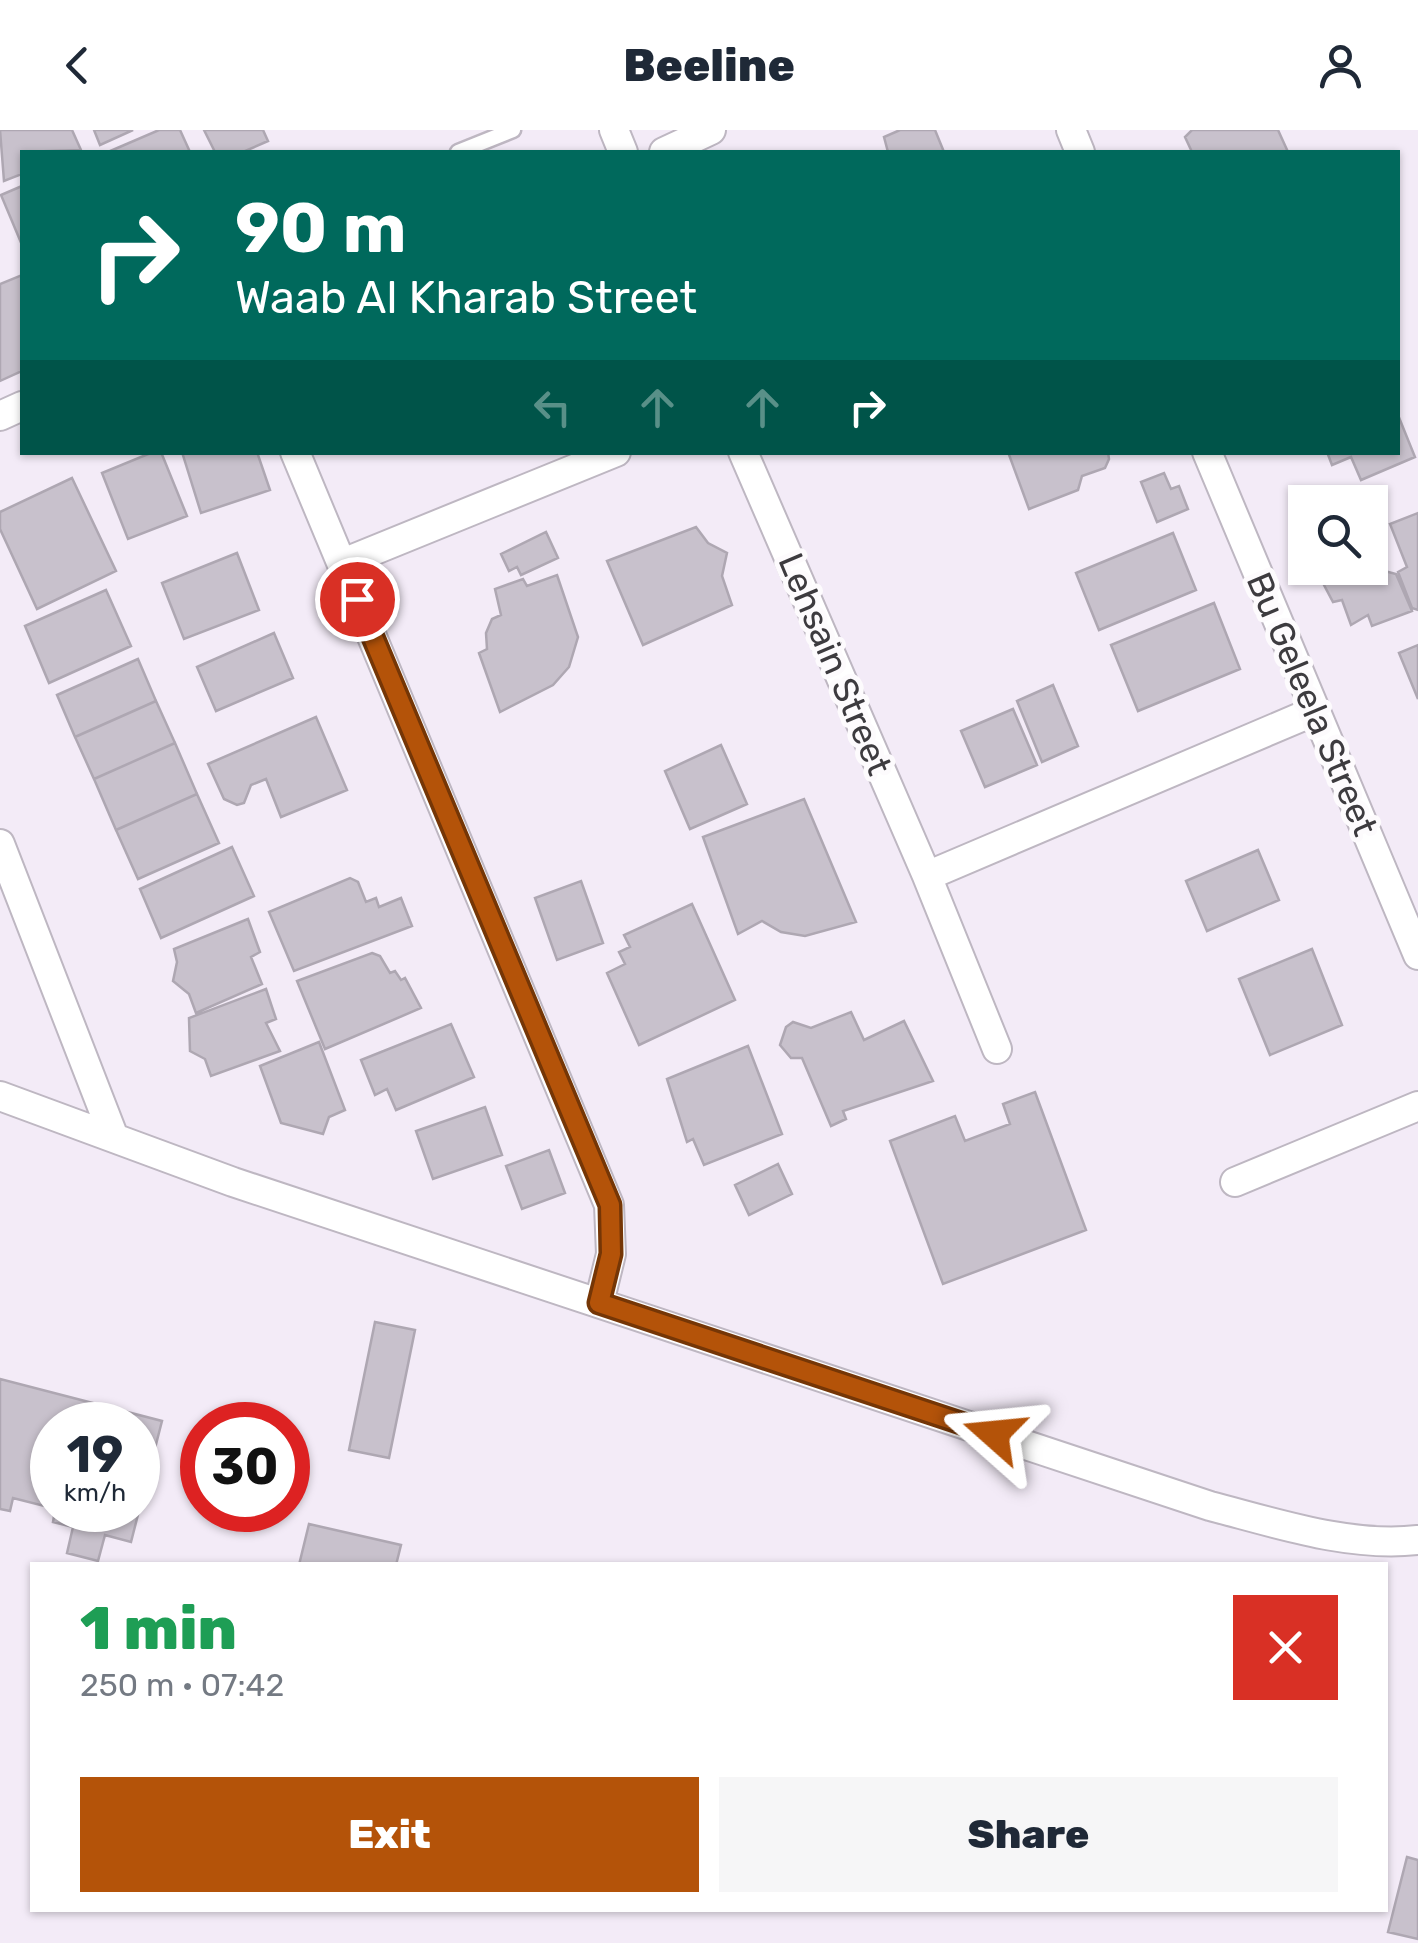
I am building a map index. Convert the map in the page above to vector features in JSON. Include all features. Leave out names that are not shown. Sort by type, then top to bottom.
[{"type":"street","points":[[668,150],[711,130]]},
{"type":"street","points":[[296,455],[610,1205],[611,1254],[599,1303]]},
{"type":"street","points":[[342,563],[609,455]]},
{"type":"street","name":"Lehsain Street","points":[[744,455],[927,876],[996,1049]]},
{"type":"street","name":"Bu Geleela Street","points":[[1207,455],[1418,955]]},
{"type":"street","points":[[927,876],[1316,712]]},
{"type":"street","points":[[0,844],[113,1135]]},
{"type":"street","points":[[0,1096],[234,1182],[1210,1506],[1304,1530],[1398,1542],[1418,1540]]},
{"type":"street","points":[[1235,1182],[1418,1106]]},
{"type":"lane","points":[[463,150],[513,130]]},
{"type":"building","points":[[0,130],[72,130],[81,150],[20,150],[20,175],[4,181]]},
{"type":"building","points":[[94,130],[133,130],[100,145]]},
{"type":"building","points":[[159,130],[180,130],[189,150],[113,150]]},
{"type":"building","points":[[204,130],[263,130],[268,141],[248,150],[214,150]]},
{"type":"building","points":[[900,130],[935,130],[943,150],[887,150],[884,137]]},
{"type":"building","points":[[1192,130],[1278,130],[1287,150],[1191,150],[1185,137]]},
{"type":"building","points":[[20,187],[20,240],[1,195]]},
{"type":"building","points":[[20,276],[20,372],[0,381],[0,284]]},
{"type":"building","points":[[1400,420],[1415,457],[1361,480],[1351,457],[1332,465],[1328,455],[1400,455]]},
{"type":"building","points":[[146,455],[162,455],[187,516],[128,539],[102,473]]},
{"type":"building","points":[[183,455],[258,455],[270,490],[201,513]]},
{"type":"building","points":[[1009,455],[1108,455],[1105,468],[1082,476],[1078,490],[1029,509]]},
{"type":"building","points":[[1164,473],[1171,489],[1179,486],[1188,509],[1157,522],[1141,482]]},
{"type":"building","points":[[72,478],[116,571],[37,609],[0,529],[0,512]]},
{"type":"building","points":[[1418,513],[1418,610],[1412,608],[1398,572],[1407,567],[1390,524]]},
{"type":"building","points":[[696,527],[708,543],[727,553],[722,576],[732,605],[643,645],[607,561]]},
{"type":"building","points":[[546,532],[558,558],[521,575],[517,567],[509,571],[501,554]]},
{"type":"building","points":[[1173,533],[1196,590],[1099,630],[1076,573]]},
{"type":"building","points":[[237,553],[259,610],[184,639],[162,583]]},
{"type":"building","points":[[1388,572],[1396,574],[1412,611],[1372,626],[1368,615],[1351,625],[1342,600],[1333,602],[1324,585],[1388,585]]},
{"type":"building","points":[[557,575],[578,637],[569,667],[553,685],[500,712],[479,653],[487,649],[486,633],[492,619],[501,615],[495,589],[523,579],[527,586]]},
{"type":"building","points":[[106,590],[131,646],[49,683],[25,626]]},
{"type":"building","points":[[1214,603],[1240,669],[1138,711],[1111,645]]},
{"type":"building","points":[[274,633],[293,678],[216,711],[197,667]]},
{"type":"building","points":[[1418,645],[1418,699],[1399,653]]},
{"type":"building","points":[[138,659],[156,701],[75,737],[57,695]]},
{"type":"building","points":[[1053,685],[1078,746],[1042,762],[1017,701]]},
{"type":"building","points":[[156,701],[175,743],[94,779],[75,737]]},
{"type":"building","points":[[1013,709],[1037,765],[985,787],[961,731]]},
{"type":"building","points":[[316,717],[347,790],[281,817],[266,779],[251,785],[244,803],[237,805],[224,799],[208,764]]},
{"type":"building","points":[[175,743],[197,794],[116,830],[94,779]]},
{"type":"building","points":[[721,745],[747,804],[690,829],[665,771]]},
{"type":"building","points":[[197,794],[219,843],[138,879],[116,830]]},
{"type":"building","points":[[804,799],[856,922],[805,936],[781,932],[762,921],[738,934],[703,837]]},
{"type":"building","points":[[232,847],[254,896],[161,938],[140,889]]},
{"type":"building","points":[[1258,850],[1279,900],[1207,931],[1186,881]]},
{"type":"building","points":[[350,878],[358,882],[366,902],[376,898],[379,907],[401,898],[412,926],[294,971],[269,912]]},
{"type":"building","points":[[581,881],[603,943],[557,960],[535,898]]},
{"type":"building","points":[[692,904],[735,1000],[639,1045],[607,973],[625,964],[619,952],[630,947],[624,935]]},
{"type":"building","points":[[248,919],[260,952],[251,957],[262,984],[196,1013],[189,994],[173,981],[177,962],[174,949]]},
{"type":"building","points":[[1312,949],[1342,1025],[1270,1055],[1239,979]]},
{"type":"building","points":[[372,953],[380,956],[390,973],[395,971],[401,980],[405,978],[421,1008],[325,1049],[297,981]]},
{"type":"building","points":[[266,989],[276,1019],[266,1023],[280,1051],[211,1076],[205,1059],[190,1051],[189,1018]]},
{"type":"building","points":[[851,1012],[864,1040],[904,1021],[933,1081],[843,1111],[846,1119],[831,1126],[802,1058],[791,1058],[780,1045],[786,1027],[793,1022],[811,1028]]},
{"type":"building","points":[[451,1024],[474,1077],[396,1110],[387,1089],[375,1095],[361,1060]]},
{"type":"building","points":[[319,1042],[345,1110],[329,1117],[323,1134],[281,1123],[260,1066]]},
{"type":"building","points":[[748,1046],[782,1134],[704,1165],[693,1139],[687,1142],[667,1079]]},
{"type":"building","points":[[1035,1092],[1086,1230],[943,1284],[890,1141],[955,1116],[965,1141],[1010,1124],[1003,1104]]},
{"type":"building","points":[[485,1107],[502,1155],[433,1179],[416,1131]]},
{"type":"building","points":[[549,1150],[565,1193],[522,1209],[506,1166]]},
{"type":"building","points":[[778,1164],[792,1194],[749,1215],[735,1185]]},
{"type":"building","points":[[375,1322],[415,1330],[389,1458],[349,1450]]},
{"type":"building","points":[[0,1379],[89,1402],[30,1402],[30,1502],[13,1498],[10,1511],[0,1509]]},
{"type":"building","points":[[310,1524],[401,1545],[397,1562],[300,1562]]},
{"type":"building","points":[[72,1532],[134,1532],[131,1542],[105,1535],[98,1561],[67,1553]]},
{"type":"building","points":[[1407,1857],[1418,1860],[1418,1939],[1388,1932]]},
{"type":"route","points":[[357,599],[610,1205],[611,1254],[599,1303],[994,1434]]}]
